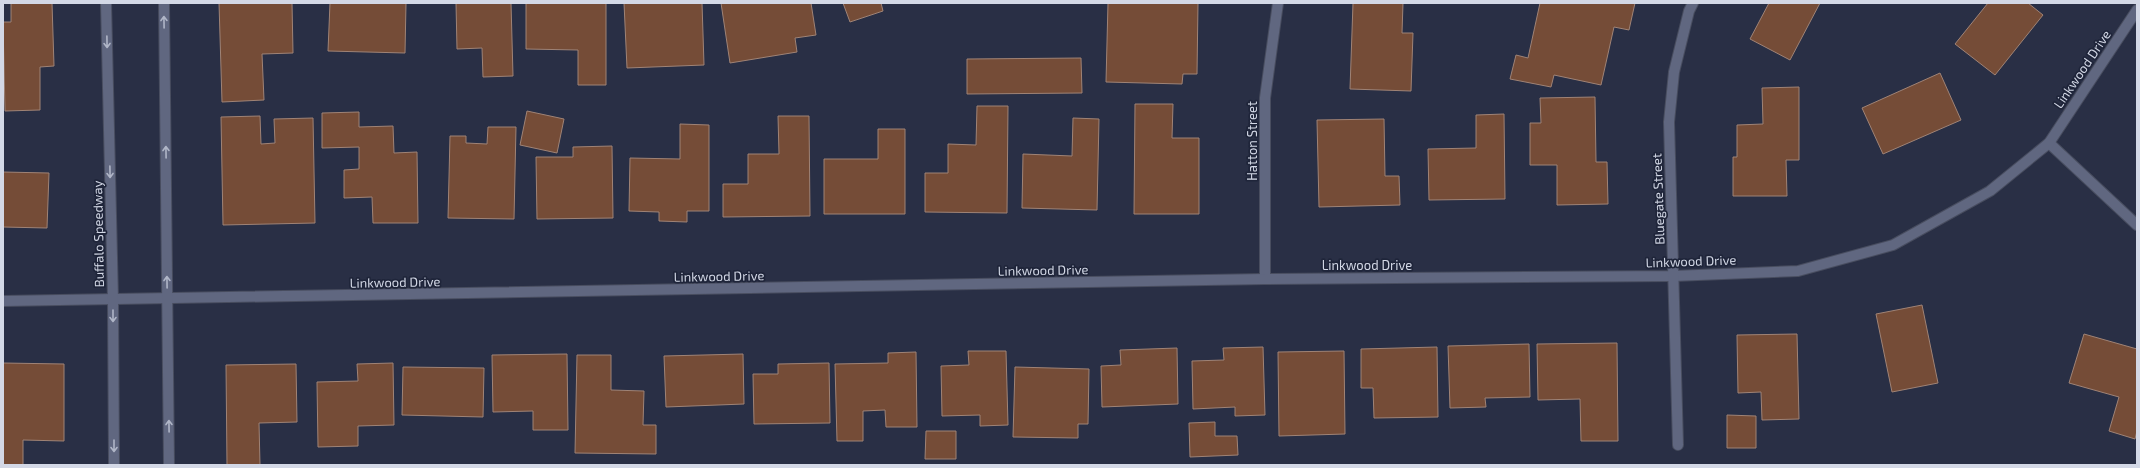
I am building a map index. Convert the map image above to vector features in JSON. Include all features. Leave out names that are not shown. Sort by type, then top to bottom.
[{"type":"street","name":"Buffalo Speedway","points":[[106,3],[114,465]]},
{"type":"street","points":[[164,3],[169,465]]},
{"type":"street","name":"Hatton Street","points":[[1265,279],[1265,98],[1278,3]]},
{"type":"street","name":"Bluegate Street","points":[[1678,445],[1669,122],[1674,72],[1689,11],[1693,3]]},
{"type":"street","name":"Linkwood Drive","points":[[3,301],[1265,279],[1673,276],[1798,271],[1893,245],[1990,191],[2049,143],[2137,10]]},
{"type":"street","points":[[2049,143],[2137,224]]},
{"type":"building","points":[[11,3],[52,3],[54,66],[40,67],[40,110],[5,111],[3,22],[11,22]]},
{"type":"building","points":[[219,3],[292,3],[293,53],[262,54],[264,100],[222,102]]},
{"type":"building","points":[[330,3],[406,3],[405,53],[328,51]]},
{"type":"building","points":[[456,3],[511,3],[513,76],[483,77],[482,48],[457,49]]},
{"type":"building","points":[[526,3],[606,3],[606,85],[578,85],[578,50],[526,49]]},
{"type":"building","points":[[624,3],[702,3],[704,65],[627,68]]},
{"type":"building","points":[[721,3],[811,3],[816,35],[795,38],[797,52],[730,63]]},
{"type":"building","points":[[843,3],[881,3],[883,11],[850,22]]},
{"type":"building","points":[[1108,3],[1198,3],[1197,74],[1183,74],[1182,84],[1106,82]]},
{"type":"building","points":[[1353,3],[1403,3],[1402,33],[1413,33],[1411,91],[1350,89]]},
{"type":"building","points":[[1540,3],[1635,3],[1629,30],[1614,27],[1601,85],[1554,75],[1551,87],[1510,79],[1516,55],[1528,58]]},
{"type":"building","points":[[1769,3],[1820,3],[1790,60],[1750,39]]},
{"type":"building","points":[[1988,3],[2028,3],[2043,15],[1995,75],[1955,44]]},
{"type":"building","points":[[1081,58],[1082,93],[967,94],[967,59]]},
{"type":"building","points":[[1940,73],[1961,120],[1883,154],[1862,108]]},
{"type":"building","points":[[1799,87],[1799,160],[1786,160],[1787,196],[1733,196],[1733,157],[1737,157],[1737,125],[1763,124],[1762,88]]},
{"type":"building","points":[[1595,97],[1596,162],[1607,162],[1608,204],[1557,205],[1557,165],[1530,165],[1530,123],[1541,123],[1540,98]]},
{"type":"building","points":[[1135,104],[1173,104],[1172,138],[1199,138],[1199,214],[1134,214]]},
{"type":"building","points":[[977,106],[1008,106],[1007,213],[925,212],[925,173],[948,173],[948,144],[976,145]]},
{"type":"building","points":[[527,111],[564,119],[557,153],[520,145]]},
{"type":"building","points":[[359,112],[359,127],[393,126],[394,153],[417,152],[418,223],[373,223],[372,197],[344,198],[344,170],[359,169],[359,147],[322,148],[322,113]]},
{"type":"building","points":[[1504,114],[1505,199],[1429,200],[1428,149],[1476,148],[1476,115]]},
{"type":"building","points":[[260,116],[261,144],[275,143],[274,119],[313,118],[315,223],[223,225],[221,117]]},
{"type":"building","points":[[778,116],[809,116],[810,216],[723,217],[723,184],[748,184],[748,154],[779,154]]},
{"type":"building","points":[[1073,118],[1099,119],[1097,210],[1022,208],[1023,154],[1072,156]]},
{"type":"building","points":[[1384,119],[1385,176],[1399,176],[1400,205],[1319,207],[1317,120]]},
{"type":"building","points":[[680,124],[709,125],[709,211],[687,211],[687,222],[659,221],[659,212],[629,211],[630,158],[680,159]]},
{"type":"building","points":[[488,127],[516,127],[514,219],[448,218],[450,136],[466,136],[466,143],[487,144]]},
{"type":"building","points":[[878,129],[905,129],[905,214],[824,214],[824,159],[878,159]]},
{"type":"building","points":[[612,146],[613,218],[537,219],[536,157],[573,157],[573,147]]},
{"type":"building","points":[[3,172],[49,173],[47,228],[3,227]]},
{"type":"building","points":[[1922,305],[1938,383],[1892,392],[1876,314]]},
{"type":"building","points":[[1797,334],[1799,419],[1762,420],[1761,392],[1738,393],[1737,335]]},
{"type":"building","points":[[2084,334],[2137,349],[2137,431],[2135,439],[2109,431],[2119,397],[2069,383]]},
{"type":"building","points":[[1617,343],[1618,441],[1581,441],[1580,399],[1538,400],[1537,344]]},
{"type":"building","points":[[1529,344],[1530,397],[1485,398],[1486,407],[1450,408],[1448,346]]},
{"type":"building","points":[[1263,347],[1265,415],[1235,416],[1235,407],[1193,409],[1192,361],[1224,360],[1223,348]]},
{"type":"building","points":[[1437,347],[1438,417],[1374,418],[1373,388],[1361,388],[1361,349]]},
{"type":"building","points":[[1177,348],[1178,404],[1102,407],[1101,366],[1121,365],[1120,350]]},
{"type":"building","points":[[968,351],[1006,351],[1008,425],[980,426],[980,415],[942,416],[941,366],[969,365]]},
{"type":"building","points":[[1344,351],[1345,434],[1279,436],[1278,352]]},
{"type":"building","points":[[916,352],[917,427],[886,427],[885,410],[863,411],[863,441],[837,441],[835,364],[888,363],[888,353]]},
{"type":"building","points":[[567,354],[568,430],[533,430],[533,411],[493,412],[492,355]]},
{"type":"building","points":[[743,354],[744,404],[666,407],[664,356]]},
{"type":"building","points":[[577,355],[611,355],[611,390],[644,391],[643,425],[656,425],[656,454],[575,453]]},
{"type":"building","points":[[3,363],[64,364],[64,441],[23,440],[23,465],[3,465]]},
{"type":"building","points":[[393,363],[394,425],[358,426],[358,446],[318,447],[317,382],[358,381],[357,364]]},
{"type":"building","points":[[829,363],[830,423],[754,424],[753,374],[778,374],[778,364]]},
{"type":"building","points":[[296,364],[297,422],[259,423],[260,465],[227,465],[226,365]]},
{"type":"building","points":[[403,367],[484,368],[483,417],[402,415]]},
{"type":"building","points":[[1015,367],[1089,369],[1088,424],[1078,424],[1078,438],[1013,437]]},
{"type":"building","points":[[1727,415],[1756,416],[1756,448],[1727,448]]},
{"type":"building","points":[[1215,422],[1215,436],[1237,436],[1238,455],[1190,457],[1189,423]]},
{"type":"building","points":[[926,431],[956,431],[956,459],[925,459]]}]
